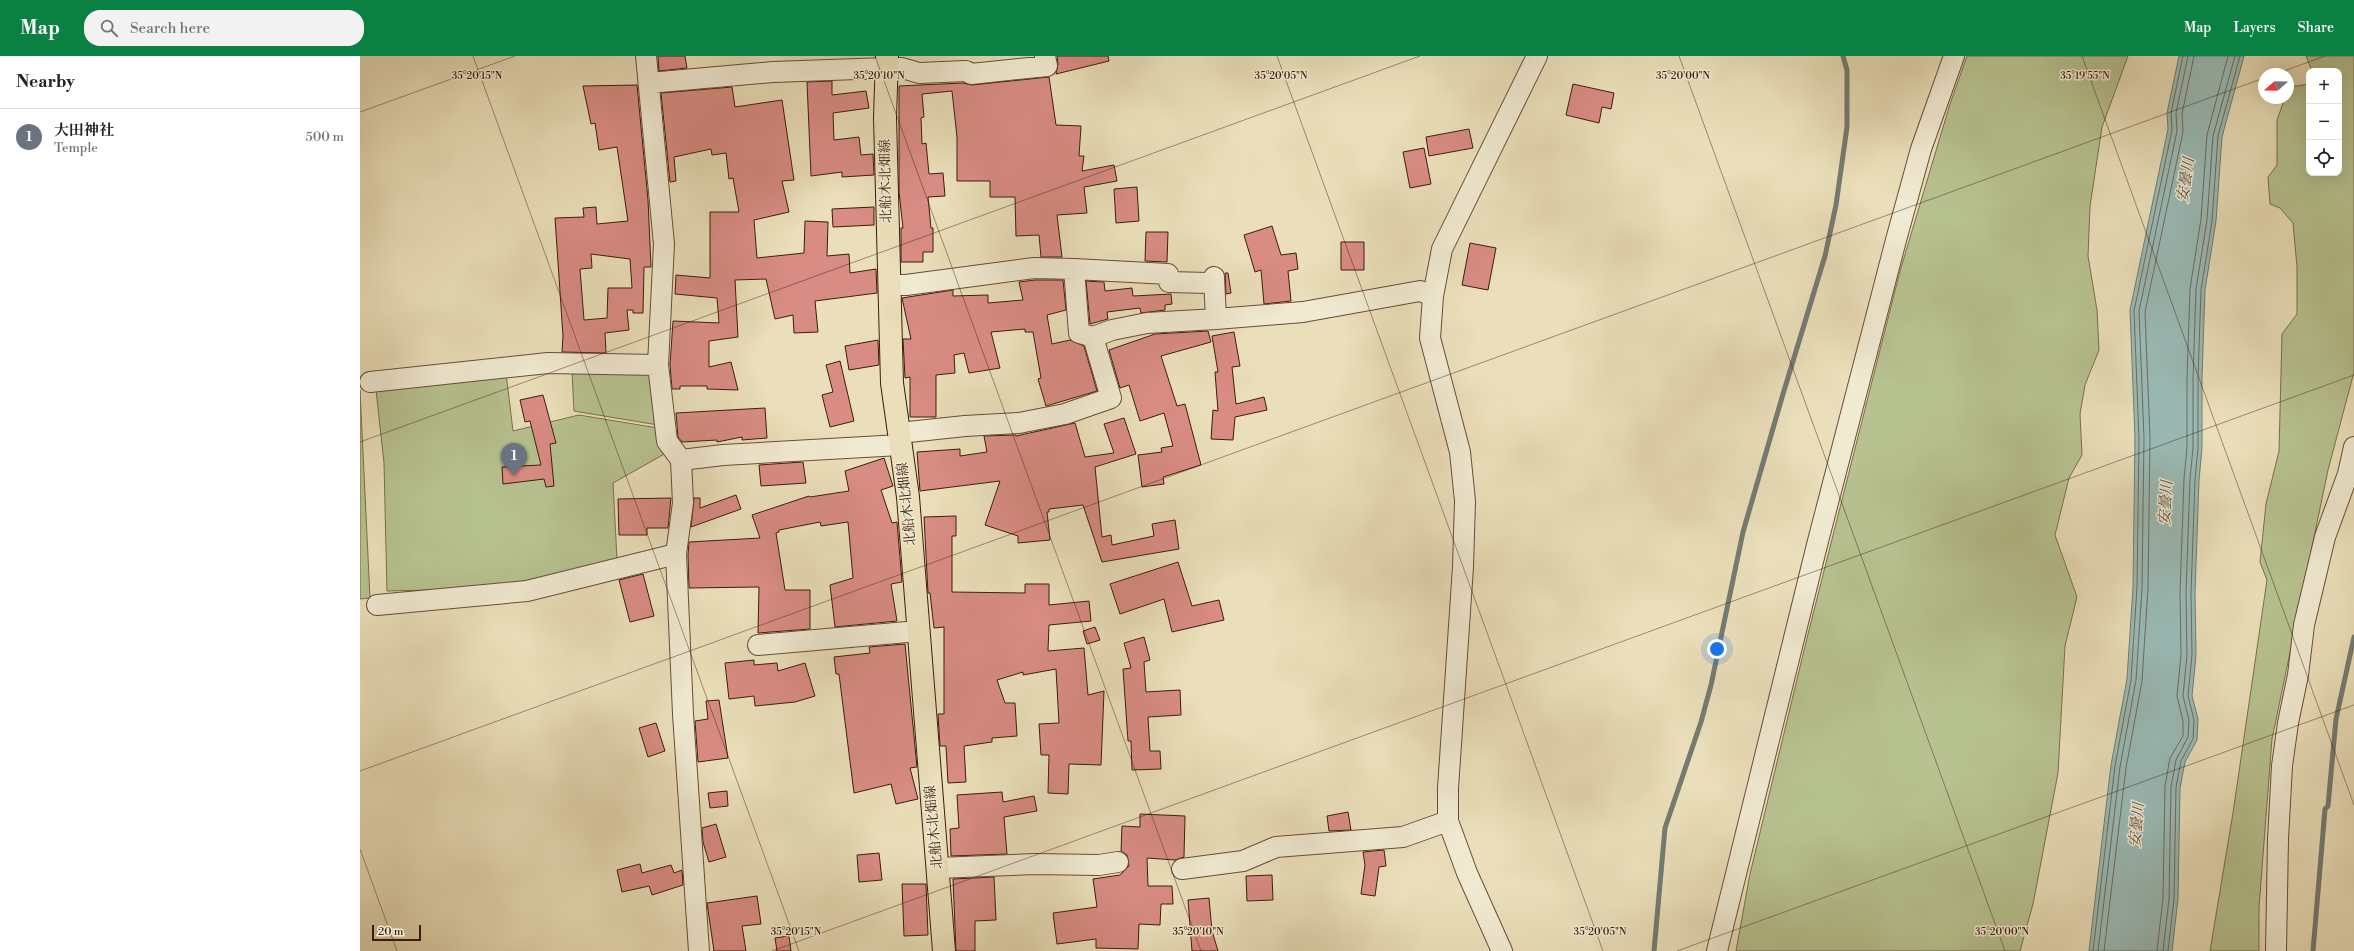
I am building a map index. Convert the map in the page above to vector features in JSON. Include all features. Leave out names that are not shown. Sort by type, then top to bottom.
[{"type":"main road","name":"北船木北畑線","points":[[886,62],[885,118],[888,285],[892,383],[908,497],[944,951]]},
{"type":"street","points":[[646,56],[664,244],[658,365],[667,441],[682,460],[684,503],[676,554],[683,714],[699,951]]},
{"type":"street","points":[[649,83],[886,62],[919,73],[966,71],[971,74],[1047,66],[1045,56]]},
{"type":"street","points":[[1502,951],[1467,873],[1448,821],[1448,788],[1463,567],[1465,501],[1460,452],[1430,338],[1433,296],[1442,249],[1537,56]]},
{"type":"street","points":[[1717,951],[1817,545],[1896,240],[1921,148],[1954,56]]},
{"type":"street","points":[[888,285],[906,285],[1034,268],[1074,268],[1168,274],[1169,282],[1211,280],[1216,319]]},
{"type":"street","points":[[1074,268],[1079,333],[1093,337],[1112,330],[1147,323],[1303,312],[1420,291],[1433,296]]},
{"type":"street","points":[[682,460],[899,439],[965,426],[1019,423],[1065,414],[1111,398],[1093,337]]},
{"type":"street","points":[[370,382],[548,363],[658,365]]},
{"type":"street","points":[[2276,951],[2278,931],[2278,839],[2282,766],[2288,723],[2298,675],[2304,625],[2325,537],[2348,474],[2354,447]]},
{"type":"street","points":[[377,605],[520,592],[676,554]]},
{"type":"street","points":[[758,645],[919,631]]},
{"type":"street","points":[[1182,869],[1243,861],[1276,847],[1403,837],[1448,821]]},
{"type":"street","points":[[938,868],[1035,864],[1098,865],[1118,862]]},
{"type":"green space","points":[[1967,56],[2128,56],[2102,127],[2090,206],[2088,256],[2097,310],[2099,350],[2085,385],[2080,414],[2082,455],[2069,478],[2055,535],[2077,597],[2065,646],[2058,773],[2033,904],[2020,951],[1736,951],[1750,874],[1807,638],[1900,271],[1950,104]]},
{"type":"green space","points":[[2306,56],[2354,56],[2354,372],[2328,470],[2272,739],[2259,907],[2259,951],[2210,951],[2233,813],[2267,580],[2260,562],[2266,504],[2279,451],[2282,334],[2297,314],[2297,267],[2293,223],[2280,208],[2270,204],[2268,177],[2277,165],[2277,120],[2283,104],[2294,104],[2294,86],[2306,84],[2306,176],[2342,176],[2342,68],[2311,68]]},
{"type":"green space","points":[[650,370],[658,425],[574,411],[572,371]]},
{"type":"green space","points":[[506,373],[513,431],[579,415],[658,428],[668,452],[613,483],[617,559],[556,576],[475,589],[387,591],[384,463],[376,390]]},
{"type":"green space","points":[[360,390],[370,598],[360,599]]},
{"type":"water","name":"安曇川","points":[[2179,56],[2244,56],[2222,137],[2216,221],[2205,290],[2202,378],[2202,448],[2199,480],[2195,593],[2196,655],[2192,696],[2198,719],[2197,740],[2185,762],[2180,788],[2178,899],[2172,951],[2089,951],[2111,765],[2127,679],[2133,587],[2135,438],[2130,310],[2168,129],[2167,113]]},
{"type":"building","points":[[658,56],[685,56],[687,68],[659,71]]},
{"type":"building","points":[[1057,56],[1108,56],[1109,61],[1056,74],[1058,64]]},
{"type":"building","points":[[1049,77],[1056,125],[1081,126],[1079,156],[1084,156],[1082,171],[1114,165],[1117,181],[1084,187],[1087,213],[1057,215],[1062,257],[1041,257],[1039,235],[1016,236],[1015,197],[990,197],[990,181],[957,181],[957,137],[952,91],[922,94],[924,117],[921,118],[922,144],[926,143],[929,174],[943,173],[945,196],[928,197],[931,228],[933,228],[933,252],[923,252],[923,262],[901,262],[901,228],[903,228],[899,192],[899,86],[963,83],[972,85]]},
{"type":"building","points":[[832,81],[832,95],[866,91],[869,108],[833,113],[834,140],[859,137],[861,155],[873,154],[874,175],[842,177],[842,172],[811,176],[807,82]]},
{"type":"building","points":[[1573,84],[1614,93],[1611,109],[1602,107],[1599,123],[1566,115]]},
{"type":"building","points":[[637,85],[648,200],[651,267],[644,267],[643,313],[633,313],[633,310],[627,310],[629,330],[605,333],[606,353],[562,352],[563,336],[555,218],[584,217],[583,208],[596,207],[597,224],[628,221],[617,147],[599,150],[595,123],[591,124],[583,86]],"holes":[[[591,254],[630,259],[632,288],[608,288],[607,318],[584,320],[580,269],[592,268]]]},
{"type":"building","points":[[732,87],[735,107],[782,100],[794,180],[782,181],[789,212],[754,220],[757,258],[804,253],[805,221],[828,222],[827,256],[849,254],[850,273],[876,269],[877,293],[815,301],[818,332],[794,333],[793,315],[775,319],[766,279],[735,280],[738,337],[709,341],[709,367],[731,362],[738,390],[707,389],[707,386],[680,386],[680,389],[672,389],[670,365],[673,321],[719,323],[717,298],[675,294],[676,275],[710,278],[710,212],[739,212],[733,178],[729,179],[726,153],[712,155],[711,149],[674,157],[676,181],[670,182],[661,93]]},
{"type":"building","points":[[1469,129],[1473,148],[1429,156],[1426,137]]},
{"type":"building","points":[[1424,148],[1431,184],[1410,188],[1403,152]]},
{"type":"building","points":[[1137,187],[1139,221],[1116,223],[1114,189]]},
{"type":"building","points":[[874,207],[874,225],[833,227],[832,209]]},
{"type":"building","points":[[1272,226],[1281,255],[1296,253],[1298,269],[1288,271],[1291,301],[1264,304],[1261,270],[1255,272],[1244,235]]},
{"type":"building","points":[[1146,232],[1168,232],[1167,262],[1145,261]]},
{"type":"building","points":[[1341,242],[1364,242],[1364,270],[1341,270]]},
{"type":"building","points":[[1470,243],[1496,248],[1488,290],[1462,285]]},
{"type":"building","points":[[1225,273],[1228,273],[1231,293],[1226,294]]},
{"type":"building","points":[[1035,280],[1063,280],[1066,310],[1047,315],[1052,344],[1070,340],[1084,346],[1097,391],[1046,406],[1038,379],[1041,378],[1033,332],[1025,332],[1025,329],[991,332],[1000,368],[969,373],[964,353],[954,355],[955,373],[936,375],[936,417],[910,417],[910,377],[905,378],[903,339],[911,339],[902,298],[953,290],[953,296],[988,295],[988,303],[1023,300],[1019,282]]},
{"type":"building","points":[[1086,281],[1104,282],[1105,291],[1132,288],[1133,296],[1171,294],[1172,304],[1165,305],[1165,310],[1141,313],[1140,308],[1107,312],[1108,319],[1090,324]]},
{"type":"building","points":[[1208,331],[1211,342],[1161,356],[1177,406],[1185,404],[1201,465],[1163,477],[1164,484],[1142,487],[1138,455],[1162,452],[1161,448],[1173,446],[1164,413],[1140,421],[1129,385],[1120,388],[1109,350],[1155,334]]},
{"type":"building","points":[[1234,332],[1240,366],[1232,367],[1236,404],[1264,397],[1267,410],[1235,417],[1233,440],[1211,439],[1213,410],[1218,411],[1215,372],[1218,372],[1212,336]]},
{"type":"building","points":[[878,340],[879,365],[849,370],[845,346]]},
{"type":"building","points":[[840,361],[854,421],[830,427],[822,395],[833,392],[826,365]]},
{"type":"building","points":[[543,395],[556,443],[550,444],[554,486],[546,487],[544,479],[503,484],[502,467],[541,465],[530,421],[525,422],[520,400]]},
{"type":"building","points":[[765,408],[767,438],[742,440],[742,437],[717,442],[717,440],[682,442],[678,437],[676,413]]},
{"type":"building","points":[[1124,418],[1136,454],[1095,467],[1102,537],[1111,535],[1112,545],[1154,536],[1152,524],[1175,520],[1179,549],[1102,562],[1083,505],[1049,509],[1049,512],[1047,512],[1050,540],[1018,543],[1018,536],[985,525],[1000,481],[920,491],[917,452],[960,449],[960,456],[987,452],[984,436],[1016,436],[1075,423],[1085,457],[1114,453],[1104,424]]},
{"type":"building","points":[[884,458],[893,486],[881,490],[892,523],[897,522],[902,582],[891,584],[897,621],[835,627],[830,585],[853,578],[848,522],[821,526],[820,522],[779,530],[779,532],[776,533],[785,590],[810,590],[810,629],[758,633],[759,587],[689,588],[689,542],[760,538],[752,515],[809,496],[849,491],[845,471]]},
{"type":"building","points":[[803,462],[806,483],[761,486],[759,465]]},
{"type":"building","points":[[736,495],[741,509],[691,527],[694,498],[700,498],[700,508]]},
{"type":"building","points":[[671,498],[668,528],[647,528],[647,535],[619,535],[618,499]]},
{"type":"building","points":[[956,516],[956,536],[952,536],[952,592],[1025,593],[1025,584],[1049,584],[1049,605],[1089,601],[1091,621],[1049,625],[1048,651],[1084,648],[1088,695],[1104,691],[1101,765],[1069,764],[1068,794],[1048,793],[1049,755],[1041,755],[1039,724],[1059,723],[1056,669],[1023,675],[1023,672],[997,680],[1005,703],[1015,703],[1017,736],[992,738],[992,742],[964,746],[966,782],[948,783],[946,746],[940,746],[938,714],[944,714],[944,627],[934,628],[930,593],[928,593],[924,517]]},
{"type":"building","points":[[1178,562],[1192,606],[1219,600],[1224,620],[1172,632],[1164,599],[1120,614],[1110,584]]},
{"type":"building","points":[[643,574],[654,616],[630,622],[619,580]]},
{"type":"building","points":[[1095,627],[1100,640],[1087,644],[1083,631]]},
{"type":"building","points":[[1144,637],[1150,660],[1144,662],[1146,692],[1180,690],[1181,715],[1148,717],[1150,751],[1160,751],[1161,769],[1132,770],[1131,741],[1128,741],[1123,669],[1131,668],[1124,643]]},
{"type":"building","points":[[905,644],[917,767],[910,768],[918,799],[896,804],[891,784],[854,793],[839,674],[836,674],[834,657],[870,653],[869,647]]},
{"type":"building","points":[[754,660],[754,665],[777,663],[778,671],[805,663],[815,696],[795,702],[755,706],[754,696],[729,699],[725,663]]},
{"type":"building","points":[[719,700],[728,758],[698,762],[695,721],[708,719],[706,701]]},
{"type":"building","points":[[656,723],[665,751],[648,757],[639,728]]},
{"type":"building","points":[[727,791],[728,806],[710,808],[708,793]]},
{"type":"building","points":[[1002,792],[1003,802],[1034,796],[1037,811],[1004,817],[1007,854],[951,856],[950,829],[959,828],[957,795]]},
{"type":"building","points":[[1348,812],[1351,830],[1329,831],[1327,816]]},
{"type":"building","points":[[1140,814],[1185,816],[1184,857],[1175,860],[1147,858],[1148,886],[1172,886],[1173,904],[1161,904],[1160,925],[1139,924],[1138,949],[1096,948],[1096,939],[1057,944],[1053,913],[1097,907],[1093,879],[1120,875],[1129,866],[1127,855],[1121,851],[1122,826],[1140,827]]},
{"type":"building","points":[[716,824],[726,857],[709,862],[703,842],[702,828]]},
{"type":"building","points":[[1384,850],[1386,866],[1379,867],[1375,896],[1361,894],[1365,865],[1363,852]]},
{"type":"building","points":[[879,853],[882,880],[859,882],[857,855]]},
{"type":"building","points":[[640,864],[642,873],[671,865],[674,873],[682,870],[683,885],[652,895],[649,886],[622,892],[617,870]]},
{"type":"building","points":[[1272,875],[1273,900],[1247,901],[1246,876]]},
{"type":"building","points":[[994,877],[996,920],[975,921],[975,951],[956,951],[953,879]]},
{"type":"building","points":[[902,884],[926,884],[928,935],[904,936]]},
{"type":"building","points":[[757,896],[761,924],[742,926],[746,951],[714,951],[707,903]]},
{"type":"building","points":[[1209,898],[1212,931],[1218,951],[1192,951],[1188,900]]},
{"type":"building","points":[[789,936],[791,951],[777,951],[775,938]]},
{"type":"waterway","points":[[1654,951],[1665,828],[1701,722],[1711,685],[1743,532],[1825,256],[1836,205],[1847,127],[1847,70],[1843,56]]},
{"type":"waterway","points":[[2313,951],[2325,809],[2328,806],[2336,719],[2354,637]]},
{"type":"place","name":"大田神社","points":[[514,476]]}]
